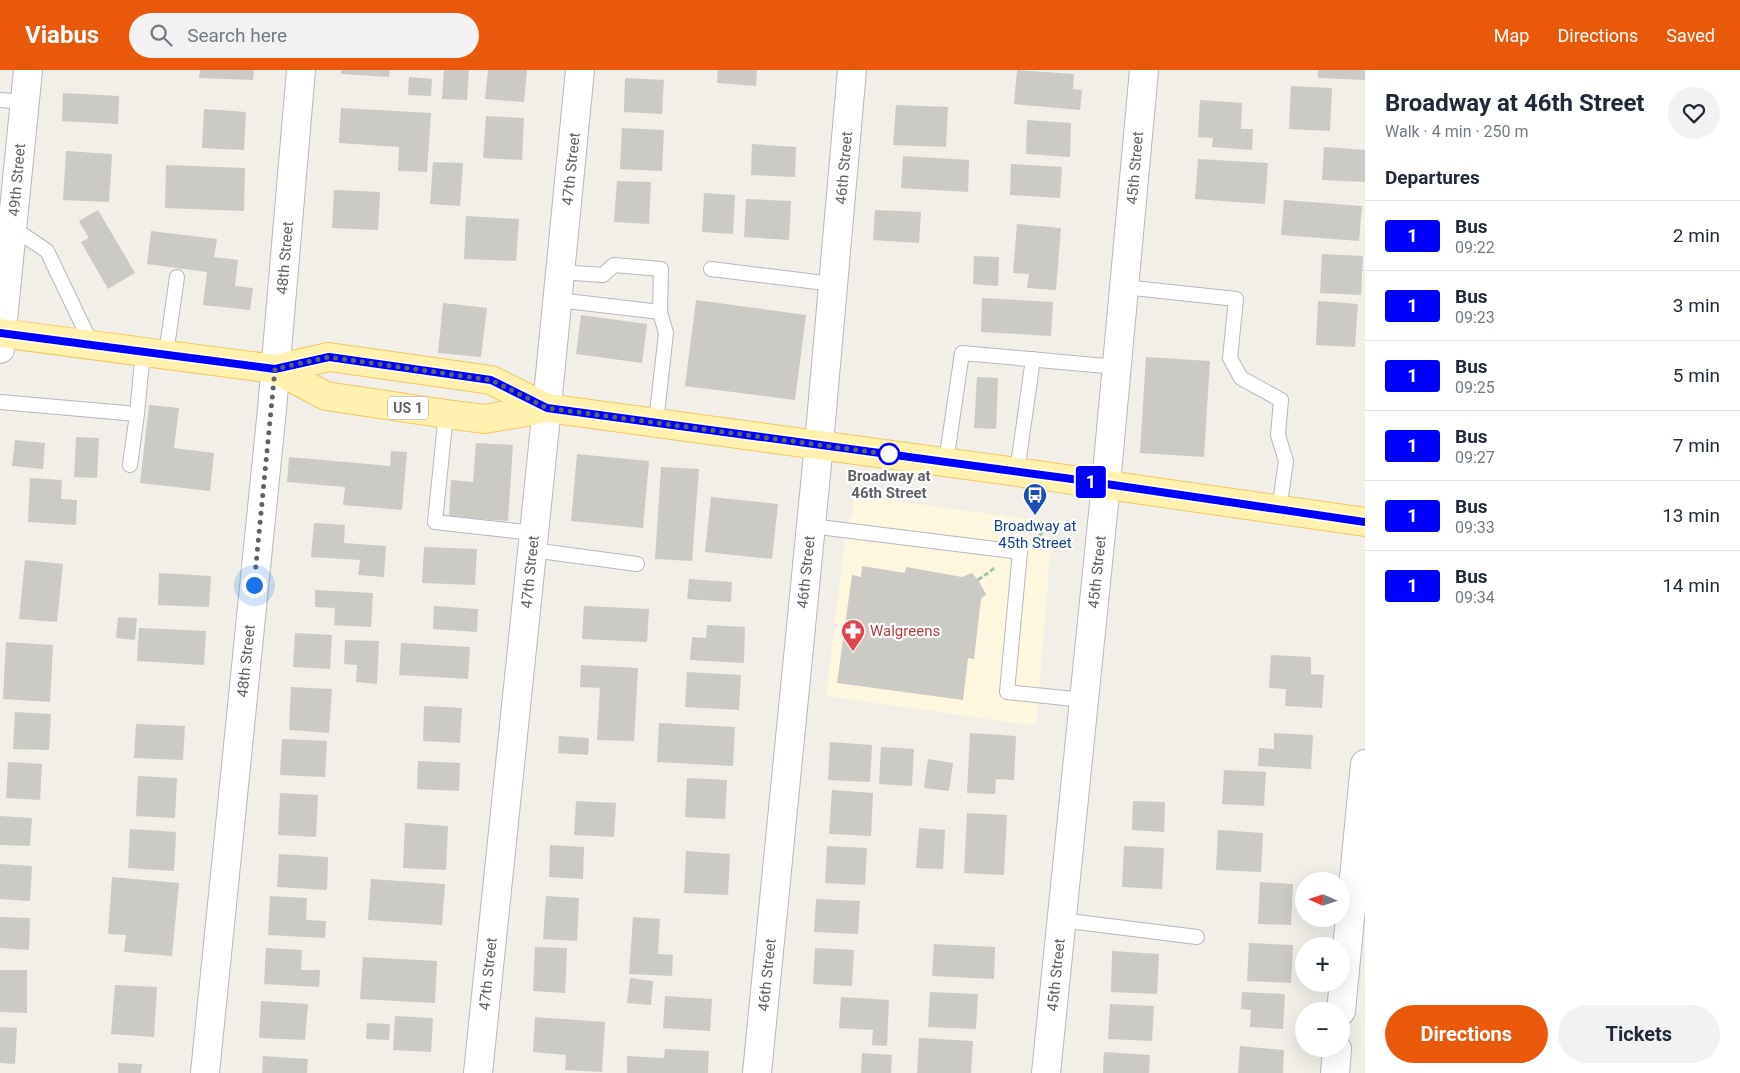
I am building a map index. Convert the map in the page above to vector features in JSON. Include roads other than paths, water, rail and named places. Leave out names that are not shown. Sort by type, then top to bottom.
[{"type":"main road","name":"US 1","points":[[1,337],[92,345],[275,369],[329,357],[491,380],[547,408]]},
{"type":"main road","name":"US 1","points":[[275,369],[326,396],[446,414],[485,419],[547,408],[819,444],[1365,522]]},
{"type":"street","name":"49th Street","points":[[1,337],[13,228],[8,187],[12,101],[28,70]]},
{"type":"street","name":"48th Street","points":[[205,1073],[275,369],[300,70]]},
{"type":"street","name":"47th Street","points":[[478,1073],[580,70]]},
{"type":"street","name":"46th Street","points":[[757,1073],[819,444],[852,70]]},
{"type":"street","name":"45th Street","points":[[1046,1073],[1106,484],[1144,70]]},
{"type":"street","points":[[1342,1002],[1365,764]]},
{"type":"street","points":[[1335,1073],[1336,1057]]},
{"type":"lane","points":[[13,228],[48,251],[92,345]]},
{"type":"lane","points":[[560,272],[603,275],[614,265],[661,269],[660,312],[666,333],[656,422]]},
{"type":"lane","points":[[711,269],[833,284]]},
{"type":"lane","points":[[130,465],[137,414],[177,277]]},
{"type":"lane","points":[[1124,287],[1236,298],[1230,358],[1241,378],[1281,400],[1278,435],[1286,460],[1279,510]]},
{"type":"lane","points":[[558,300],[660,312]]},
{"type":"lane","points":[[946,462],[962,353],[1117,367]]},
{"type":"lane","points":[[1017,472],[1033,359]]},
{"type":"lane","points":[[0,402],[137,414]]},
{"type":"lane","points":[[446,414],[435,522],[638,564]]},
{"type":"lane","points":[[810,526],[1020,552],[1007,692],[1084,700]]},
{"type":"lane","points":[[1061,920],[1197,937]]},
{"type":"place","name":"Broadway at 46th Street","points":[[889,454]]},
{"type":"place","name":"Broadway at 45th Street","points":[[1035,516]]},
{"type":"place","name":"Walgreens","points":[[853,652]]}]
